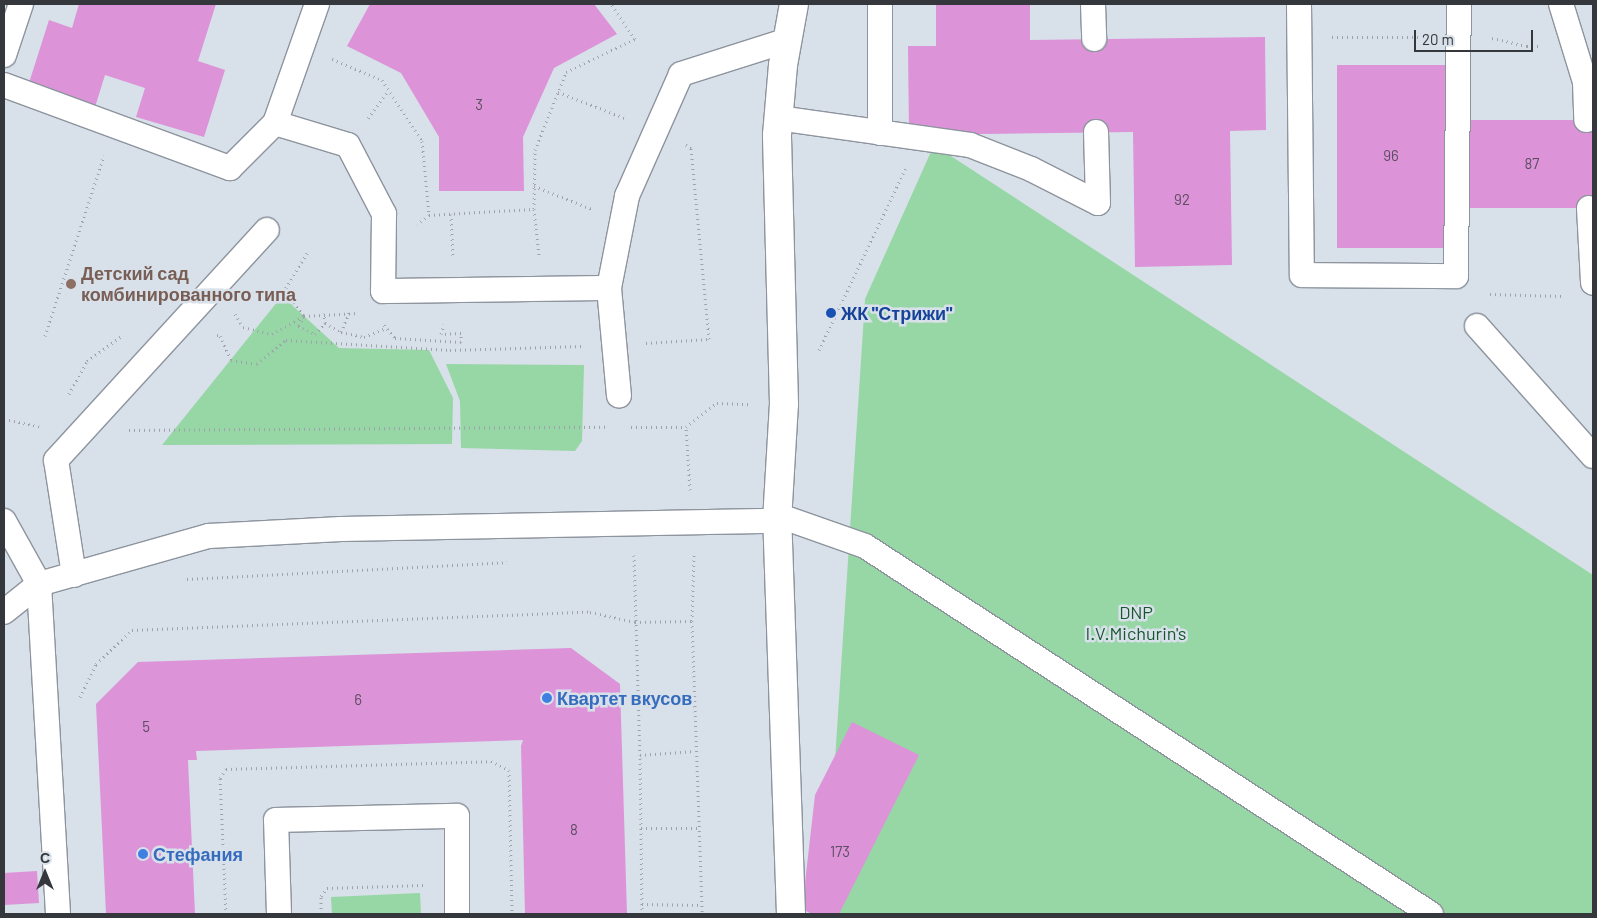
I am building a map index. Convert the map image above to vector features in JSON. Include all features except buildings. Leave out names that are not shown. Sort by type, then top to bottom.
[{"type":"street","points":[[791,914],[777,518],[784,404],[777,135],[794,4]]},
{"type":"lane","points":[[4,55],[20,4]]},
{"type":"lane","points":[[4,86],[230,168],[275,123],[317,4]]},
{"type":"lane","points":[[880,4],[880,133]]},
{"type":"lane","points":[[1093,4],[1094,39]]},
{"type":"lane","points":[[1299,4],[1302,275],[1456,276],[1459,4]]},
{"type":"lane","points":[[1561,4],[1585,82],[1586,120]]},
{"type":"lane","points":[[619,396],[608,288],[627,196],[681,74],[788,40]]},
{"type":"lane","points":[[778,118],[970,145],[1031,169],[1098,203],[1096,132]]},
{"type":"lane","points":[[275,123],[348,145],[384,214],[383,291],[608,288]]},
{"type":"lane","points":[[1589,208],[1593,283]]},
{"type":"lane","points":[[74,575],[56,460],[267,230]]},
{"type":"lane","points":[[1477,326],[1593,456]]},
{"type":"lane","points":[[4,612],[39,584],[209,536],[341,529],[777,518],[865,546],[1431,914]]},
{"type":"lane","points":[[4,522],[39,584],[58,914]]},
{"type":"lane","points":[[279,914],[276,820],[457,816],[457,914]]},
{"type":"path","points":[[542,289],[534,209],[535,150],[566,72],[635,39],[611,4]]},
{"type":"path","points":[[302,46],[382,80],[422,141],[429,215]]},
{"type":"path","points":[[46,336],[114,126]]},
{"type":"path","points":[[818,352],[909,163]]},
{"type":"path","points":[[534,186],[622,222]]},
{"type":"path","points":[[384,249],[429,215],[534,209]]},
{"type":"path","points":[[451,214],[454,291]]},
{"type":"path","points":[[308,254],[284,291],[304,316],[298,326],[315,334],[325,322],[324,313]]},
{"type":"path","points":[[1456,276],[1462,284],[1480,294],[1565,296]]},
{"type":"path","points":[[341,332],[349,312]]},
{"type":"path","points":[[325,322],[341,332],[364,337],[386,328]]},
{"type":"path","points":[[364,337],[364,344]]},
{"type":"path","points":[[83,431],[616,427]]},
{"type":"path","points":[[626,427],[686,427]]},
{"type":"path","points":[[694,552],[692,621],[702,914]]},
{"type":"path","points":[[634,555],[640,755],[642,914]]},
{"type":"path","points":[[77,702],[96,664],[132,630],[590,612],[635,622],[692,621]]},
{"type":"path","points":[[640,755],[695,751]]},
{"type":"path","points":[[220,778],[226,914]]},
{"type":"path","points":[[641,828],[699,828]]},
{"type":"path","points":[[321,914],[321,896],[327,888],[423,884],[429,888]]},
{"type":"path","points":[[642,904],[702,905]]},
{"type":"green space","name":"DNP I.V.Michurin's","points":[[934,145],[1593,575],[1593,914],[825,914],[865,299]]},
{"type":"green space","points":[[282,296],[339,348],[429,350],[453,398],[452,444],[162,445]]},
{"type":"green space","points":[[446,364],[584,365],[582,441],[575,451],[461,448],[460,401]]},
{"type":"green space","points":[[420,893],[421,914],[332,914],[331,897]]},
{"type":"place","name":"Детский сад комбинированного типа","points":[[71,284]]},
{"type":"place","name":"ЖК \"Стрижи\"","points":[[831,313]]},
{"type":"place","name":"Квартет вкусов","points":[[547,698]]},
{"type":"place","name":"Стефания","points":[[143,854]]}]
